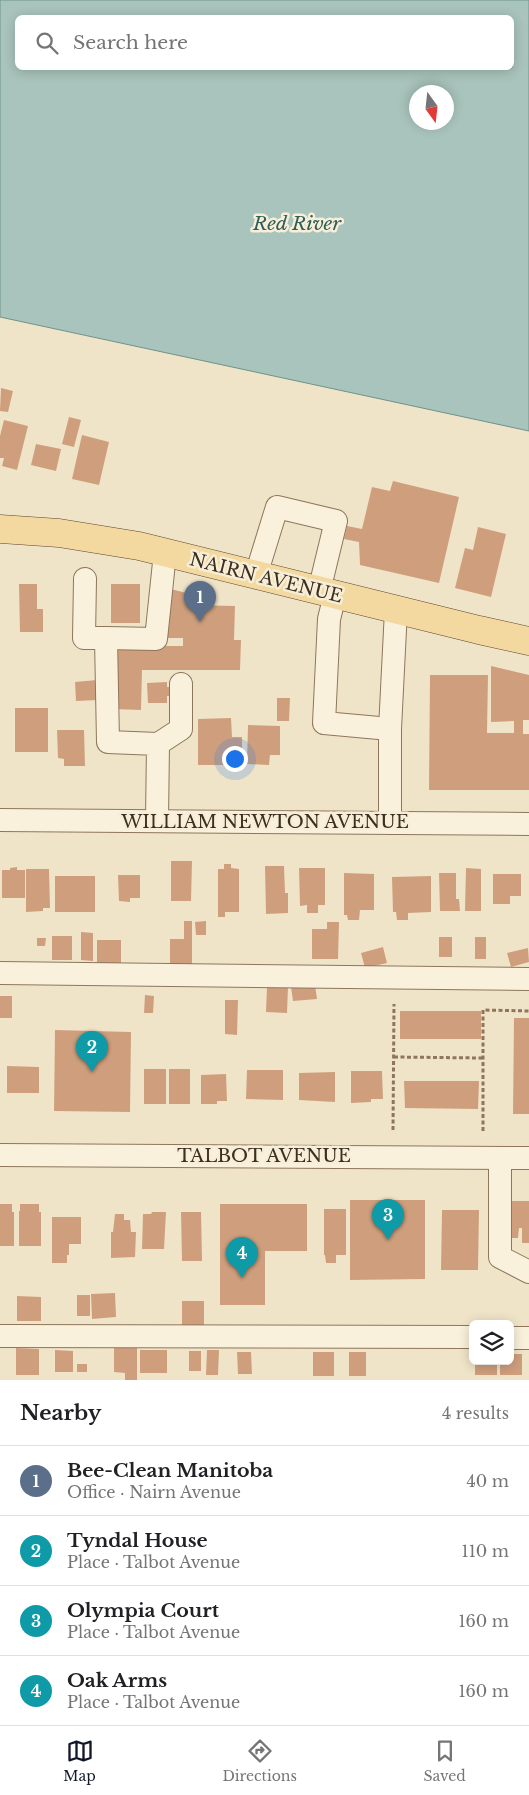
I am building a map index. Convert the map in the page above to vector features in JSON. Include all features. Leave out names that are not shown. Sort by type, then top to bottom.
[{"type":"main road","name":"NAIRN AVENUE","points":[[0,529],[59,533],[139,546],[529,641]]},
{"type":"street","points":[[256,575],[277,507],[336,521],[327,593],[329,620],[324,723],[390,729]]},
{"type":"street","points":[[85,579],[84,638],[156,639],[165,553]]},
{"type":"street","points":[[390,823],[390,729],[396,610]]},
{"type":"street","points":[[106,638],[108,742],[158,744],[181,729],[181,684]]},
{"type":"street","points":[[157,821],[158,744]]},
{"type":"street","name":"WILLIAM NEWTON AVENUE","points":[[0,820],[529,824]]},
{"type":"street","points":[[0,973],[529,979]]},
{"type":"street","name":"TALBOT AVENUE","points":[[0,1155],[529,1158]]},
{"type":"street","points":[[500,1158],[500,1257],[529,1272]]},
{"type":"street","points":[[0,1336],[469,1337]]},
{"type":"street","points":[[514,1338],[529,1338]]},
{"type":"path","points":[[393,1130],[394,1004]]},
{"type":"path","points":[[483,1130],[483,1010],[529,1011]]},
{"type":"path","points":[[394,1057],[483,1058]]},
{"type":"water","name":"Red River","points":[[0,0],[529,0],[529,431],[0,317]]},
{"type":"building","points":[[1,388],[13,391],[8,412],[0,411]]},
{"type":"building","points":[[69,417],[81,420],[74,447],[62,444]]},
{"type":"building","points":[[4,420],[28,426],[17,470],[2,466],[4,458],[0,458],[0,436]]},
{"type":"building","points":[[82,435],[109,442],[99,485],[72,479]]},
{"type":"building","points":[[36,444],[61,449],[56,471],[31,465]]},
{"type":"building","points":[[393,481],[459,497],[439,583],[360,565],[359,542],[344,539],[347,526],[362,529],[372,487],[390,491]]},
{"type":"building","points":[[478,527],[506,534],[491,597],[455,588],[465,548],[473,550]]},
{"type":"building","points":[[19,584],[37,584],[37,609],[43,609],[43,632],[20,632]]},
{"type":"building","points":[[111,584],[140,584],[140,623],[111,623]]},
{"type":"building","points":[[171,589],[190,594],[190,605],[235,606],[234,640],[241,640],[240,670],[142,670],[141,710],[113,709],[111,646],[183,646],[183,638],[167,638]]},
{"type":"building","points":[[491,666],[529,675],[529,720],[523,720],[523,734],[529,734],[529,790],[429,790],[430,675],[488,675],[487,733],[514,733],[514,721],[491,722]]},
{"type":"building","points":[[97,680],[98,700],[76,701],[75,682]]},
{"type":"building","points":[[167,682],[167,687],[171,687],[171,696],[167,696],[167,703],[148,703],[147,683]]},
{"type":"building","points":[[277,698],[290,698],[289,721],[277,721]]},
{"type":"building","points":[[15,708],[48,708],[48,752],[15,752]]},
{"type":"building","points":[[231,718],[232,737],[242,737],[242,765],[198,765],[198,719]]},
{"type":"building","points":[[248,725],[280,726],[280,755],[270,755],[269,765],[247,764]]},
{"type":"building","points":[[57,730],[84,730],[85,766],[64,766],[64,759],[58,758]]},
{"type":"building","points":[[171,861],[192,861],[191,901],[171,901]]},
{"type":"building","points":[[224,864],[231,864],[231,868],[239,869],[239,912],[225,912],[225,917],[218,917],[218,869],[224,869]]},
{"type":"building","points":[[265,866],[284,866],[285,893],[288,893],[288,913],[266,914]]},
{"type":"building","points":[[17,867],[17,870],[25,870],[25,898],[2,898],[2,870],[10,870],[10,868]]},
{"type":"building","points":[[299,868],[325,868],[325,905],[318,905],[318,913],[307,913],[307,905],[300,906]]},
{"type":"building","points":[[466,868],[481,869],[481,911],[465,911]]},
{"type":"building","points":[[26,869],[49,869],[50,908],[43,908],[43,911],[26,912]]},
{"type":"building","points":[[344,873],[374,874],[374,910],[360,910],[359,920],[348,920],[347,915],[344,915]]},
{"type":"building","points":[[439,873],[456,873],[456,899],[459,899],[460,911],[440,911]]},
{"type":"building","points":[[493,874],[521,874],[521,896],[510,896],[510,904],[493,904]]},
{"type":"building","points":[[118,875],[140,875],[140,898],[130,898],[130,902],[119,901]]},
{"type":"building","points":[[55,876],[95,876],[95,912],[55,912]]},
{"type":"building","points":[[431,876],[431,912],[408,913],[408,920],[397,920],[396,912],[393,912],[392,877]]},
{"type":"building","points":[[184,921],[192,921],[192,964],[170,964],[170,939],[184,939]]},
{"type":"building","points":[[206,921],[206,935],[196,935],[195,922]]},
{"type":"building","points":[[327,922],[339,922],[338,959],[312,959],[312,929],[327,929]]},
{"type":"building","points":[[81,932],[93,933],[93,961],[81,960]]},
{"type":"building","points":[[52,936],[72,936],[72,960],[52,960]]},
{"type":"building","points":[[439,937],[452,937],[452,957],[439,957]]},
{"type":"building","points":[[475,937],[486,937],[486,959],[475,959]]},
{"type":"building","points":[[37,938],[46,938],[45,946],[37,946]]},
{"type":"building","points":[[97,940],[121,940],[121,965],[97,965]]},
{"type":"building","points":[[383,947],[387,963],[365,968],[361,953]]},
{"type":"building","points":[[528,948],[529,962],[511,967],[507,953]]},
{"type":"building","points":[[315,985],[317,999],[293,1001],[291,987]]},
{"type":"building","points":[[267,987],[288,987],[287,1013],[266,1012]]},
{"type":"building","points":[[145,995],[154,996],[153,1013],[144,1013]]},
{"type":"building","points":[[0,996],[12,996],[12,1018],[0,1018]]},
{"type":"building","points":[[225,1000],[238,1000],[237,1035],[225,1034]]},
{"type":"building","points":[[400,1011],[481,1011],[481,1039],[400,1039]]},
{"type":"building","points":[[514,1018],[529,1018],[529,1114],[513,1114]]},
{"type":"building","points":[[55,1030],[131,1032],[130,1112],[54,1111]]},
{"type":"building","points":[[7,1066],[39,1067],[39,1093],[7,1093]]},
{"type":"building","points":[[144,1069],[166,1069],[166,1104],[144,1104]]},
{"type":"building","points":[[169,1069],[190,1069],[190,1104],[169,1104]]},
{"type":"building","points":[[247,1070],[283,1070],[283,1100],[246,1099]]},
{"type":"building","points":[[351,1071],[382,1071],[383,1099],[351,1103]]},
{"type":"building","points":[[335,1072],[335,1102],[299,1100],[299,1073]]},
{"type":"building","points":[[226,1074],[227,1101],[217,1101],[217,1104],[201,1104],[201,1075]]},
{"type":"building","points":[[404,1081],[479,1081],[478,1109],[405,1108]]},
{"type":"building","points":[[350,1200],[425,1200],[425,1279],[350,1280]]},
{"type":"building","points":[[506,1201],[529,1201],[529,1243],[522,1243],[522,1228],[519,1228],[518,1238],[505,1238]]},
{"type":"building","points":[[0,1204],[12,1204],[12,1212],[14,1212],[14,1246],[0,1246]]},
{"type":"building","points":[[20,1204],[39,1204],[39,1212],[41,1212],[41,1246],[19,1246]]},
{"type":"building","points":[[220,1204],[307,1204],[307,1251],[265,1251],[265,1305],[220,1305]]},
{"type":"building","points":[[324,1209],[346,1209],[346,1255],[336,1255],[336,1263],[326,1263],[324,1255]]},
{"type":"building","points":[[442,1210],[479,1210],[478,1270],[441,1270]]},
{"type":"building","points":[[152,1212],[166,1212],[164,1249],[142,1249],[143,1214],[151,1214]]},
{"type":"building","points":[[181,1212],[201,1212],[202,1261],[182,1261]]},
{"type":"building","points":[[115,1214],[124,1214],[124,1220],[130,1220],[131,1232],[136,1232],[135,1257],[111,1258],[111,1232],[113,1232]]},
{"type":"building","points":[[52,1217],[81,1217],[81,1244],[69,1244],[67,1263],[52,1263]]},
{"type":"building","points":[[115,1293],[116,1317],[92,1319],[91,1294]]},
{"type":"building","points":[[77,1295],[90,1295],[90,1316],[77,1316]]},
{"type":"building","points":[[17,1296],[41,1297],[41,1321],[17,1321]]},
{"type":"building","points":[[182,1301],[204,1301],[204,1326],[182,1326]]},
{"type":"building","points":[[16,1348],[39,1349],[39,1375],[16,1375]]},
{"type":"building","points":[[114,1348],[137,1348],[137,1380],[125,1380],[125,1373],[114,1372]]},
{"type":"building","points":[[55,1350],[73,1351],[73,1372],[55,1372]]},
{"type":"building","points":[[140,1350],[167,1350],[167,1373],[140,1373]]},
{"type":"building","points":[[207,1350],[219,1350],[218,1375],[206,1375]]},
{"type":"building","points":[[189,1351],[201,1351],[201,1371],[189,1371]]},
{"type":"building","points":[[237,1352],[251,1352],[252,1374],[238,1374]]},
{"type":"building","points":[[313,1352],[334,1352],[334,1376],[313,1376]]},
{"type":"building","points":[[349,1352],[366,1352],[366,1376],[349,1376]]},
{"type":"building","points":[[514,1354],[522,1354],[522,1375],[500,1375],[500,1365],[514,1365]]},
{"type":"building","points":[[77,1364],[87,1364],[87,1372],[77,1372]]},
{"type":"building","points":[[475,1365],[497,1365],[497,1375],[475,1375]]},
{"type":"place","name":"Bee-Clean Manitoba","points":[[200,622]]},
{"type":"place","name":"Tyndal House","points":[[92,1072]]},
{"type":"place","name":"Olympia Court","points":[[388,1240]]},
{"type":"place","name":"Oak Arms","points":[[242,1278]]}]
